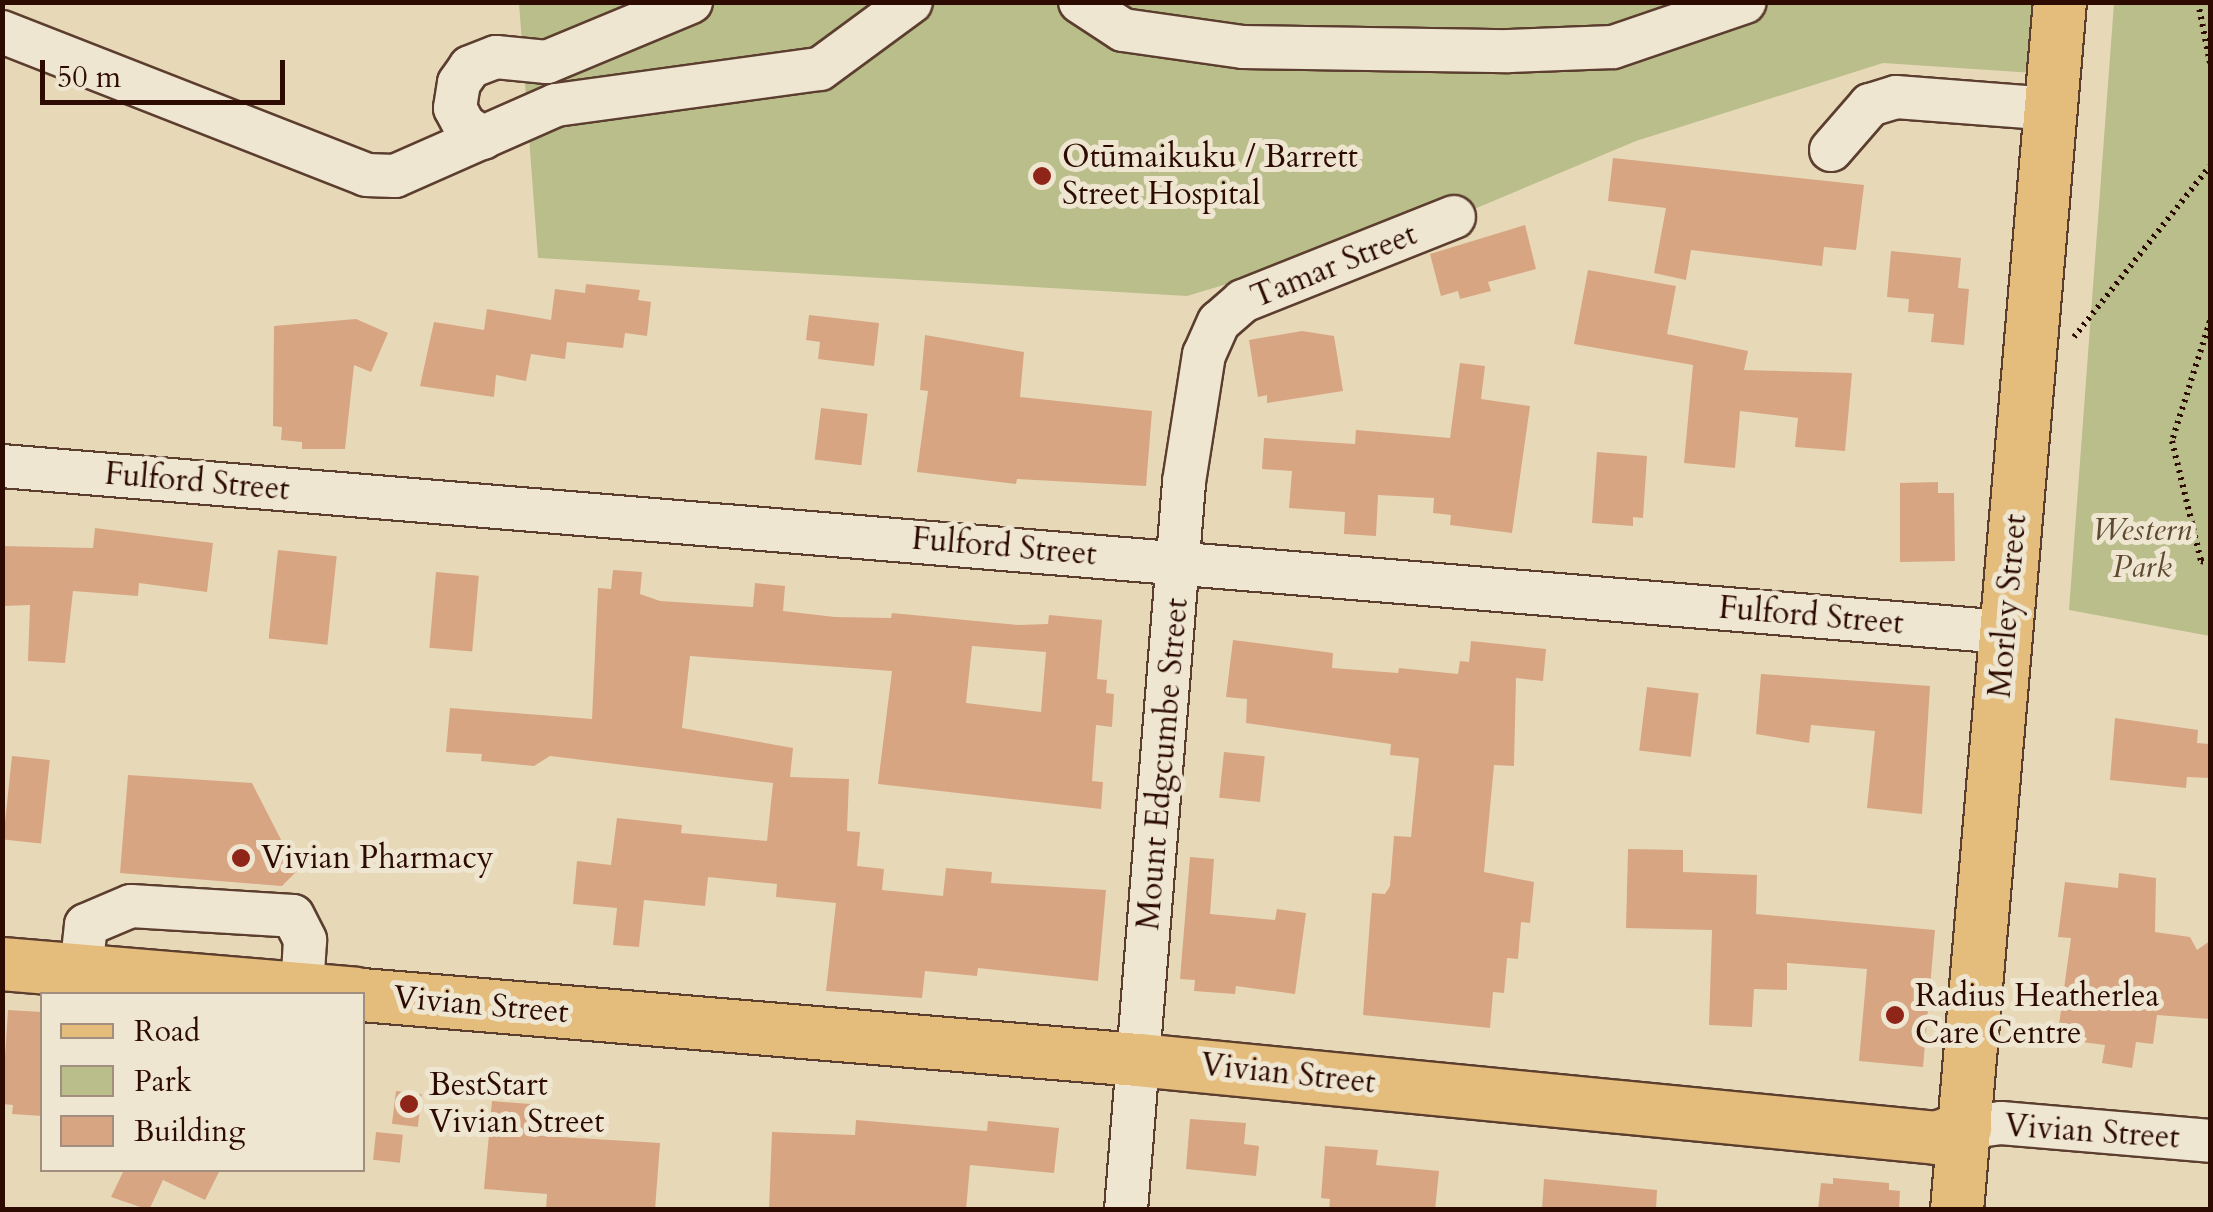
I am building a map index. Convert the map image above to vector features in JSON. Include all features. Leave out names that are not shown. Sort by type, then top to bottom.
[{"type":"main road","name":"Morley Street","points":[[1958,1210],[2060,2]]},
{"type":"main road","name":"Vivian Street","points":[[2,964],[325,992]]},
{"type":"main road","name":"Vivian Street","points":[[365,995],[1138,1060],[1936,1138],[1965,1128]]},
{"type":"street","points":[[483,138],[464,125],[455,108],[459,82],[470,67],[496,56],[547,62],[691,2]]},
{"type":"street","points":[[2,32],[366,175],[396,176],[556,105],[820,69],[911,2]]},
{"type":"street","points":[[1080,2],[1122,30],[1243,46],[1509,51],[1613,47],[1745,2]]},
{"type":"street","points":[[1830,150],[1870,105],[1896,97],[2052,109]]},
{"type":"street","name":"Tamar Street","points":[[1219,322],[1243,301],[1454,217]]},
{"type":"street","name":"Mount Edgcumbe Street","points":[[1126,1210],[1198,378],[1219,322]]},
{"type":"street","name":"Fulford Street","points":[[2,466],[2006,632]]},
{"type":"street","points":[[81,971],[86,925],[131,906],[294,916],[305,940],[302,990]]},
{"type":"street","name":"Vivian Street","points":[[1965,1128],[2001,1122],[2210,1142]]},
{"type":"path","points":[[2198,2],[2210,64]]},
{"type":"path","points":[[2026,394],[2210,166]]},
{"type":"path","points":[[2210,322],[2172,441],[2201,560],[2210,563]]},
{"type":"green space","name":"Otūmaikuku / Barrett Street Hospital","points":[[519,3],[2053,3],[2049,74],[1883,63],[1636,141],[1467,212],[1187,296],[538,258]]},
{"type":"green space","name":"Western Park","points":[[2114,3],[2210,3],[2210,636],[2069,610]]},
{"type":"building","points":[[1613,158],[1864,185],[1856,250],[1824,247],[1822,266],[1691,250],[1686,280],[1654,273],[1666,208],[1608,201]]},
{"type":"building","points":[[1525,225],[1536,269],[1488,282],[1491,291],[1460,299],[1458,291],[1441,296],[1430,254]]},
{"type":"building","points":[[1891,251],[1961,258],[1958,288],[1969,289],[1964,345],[1931,342],[1934,314],[1908,312],[1909,299],[1887,297]]},
{"type":"building","points":[[1588,270],[1676,286],[1667,334],[1748,351],[1744,370],[1852,373],[1845,451],[1795,447],[1798,418],[1740,411],[1735,468],[1684,463],[1693,365],[1574,344]]},
{"type":"building","points":[[586,284],[640,290],[638,300],[651,302],[647,336],[625,333],[623,348],[567,342],[565,359],[531,354],[526,381],[496,375],[494,397],[420,386],[434,322],[484,330],[487,309],[551,320],[555,289],[585,293]]},
{"type":"building","points":[[809,315],[879,323],[874,366],[818,359],[820,342],[806,340]]},
{"type":"building","points":[[356,319],[388,333],[371,372],[354,365],[345,449],[302,449],[302,442],[281,440],[282,427],[273,426],[274,326]]},
{"type":"building","points":[[1302,331],[1334,336],[1343,391],[1267,403],[1267,395],[1258,397],[1249,340]]},
{"type":"building","points":[[925,335],[1024,352],[1020,397],[1152,411],[1146,486],[1017,479],[1016,484],[917,472],[928,391],[920,390]]},
{"type":"building","points":[[1460,363],[1485,366],[1481,399],[1530,406],[1512,533],[1450,525],[1451,515],[1433,513],[1434,498],[1378,495],[1376,536],[1344,534],[1345,512],[1289,508],[1292,471],[1262,469],[1264,438],[1355,444],[1356,430],[1450,438]]},
{"type":"building","points":[[821,408],[868,414],[861,465],[815,460]]},
{"type":"building","points":[[1597,452],[1647,456],[1643,518],[1633,517],[1633,526],[1592,523]]},
{"type":"building","points":[[1938,482],[1938,493],[1954,493],[1955,561],[1900,562],[1900,483]]},
{"type":"building","points":[[95,528],[213,543],[207,592],[139,583],[138,596],[73,591],[65,663],[28,661],[30,605],[2,606],[2,546],[93,548]]},
{"type":"building","points":[[278,550],[337,556],[327,645],[269,639]]},
{"type":"building","points":[[613,570],[642,572],[640,594],[660,601],[753,607],[755,583],[785,586],[783,611],[835,617],[891,618],[892,613],[1018,625],[1048,624],[1049,615],[1102,620],[1097,679],[1107,680],[1106,693],[1114,694],[1112,727],[1096,725],[1092,781],[1103,782],[1101,809],[878,784],[892,671],[690,656],[682,728],[793,748],[790,777],[849,779],[847,831],[860,832],[857,866],[884,869],[882,890],[943,896],[946,868],[992,872],[991,883],[1106,890],[1098,981],[978,968],[977,976],[925,971],[922,998],[826,991],[836,903],[776,897],[777,884],[708,877],[705,906],[644,900],[639,947],[613,945],[617,908],[573,904],[577,861],[611,865],[617,818],[682,825],[681,833],[767,841],[773,783],[550,756],[534,766],[481,761],[482,754],[446,752],[450,708],[592,719],[598,588],[611,589]],"holes":[[[972,646],[1046,652],[1041,712],[966,703]]]},
{"type":"building","points":[[436,572],[479,576],[472,651],[429,648]]},
{"type":"building","points":[[1233,640],[1333,653],[1332,668],[1398,673],[1399,668],[1458,674],[1460,661],[1469,662],[1471,641],[1546,649],[1543,681],[1516,678],[1514,766],[1494,765],[1484,872],[1534,882],[1530,923],[1521,922],[1518,959],[1507,958],[1504,993],[1493,992],[1490,1028],[1363,1015],[1372,893],[1385,894],[1390,886],[1394,836],[1411,837],[1419,758],[1390,755],[1391,744],[1246,723],[1247,699],[1226,697]]},
{"type":"building","points":[[1761,674],[1930,686],[1922,814],[1867,808],[1875,731],[1811,725],[1809,743],[1756,734]]},
{"type":"building","points":[[1647,687],[1699,693],[1691,757],[1639,751]]},
{"type":"building","points":[[2115,718],[2198,730],[2197,743],[2210,744],[2210,778],[2187,777],[2186,788],[2110,780]]},
{"type":"building","points":[[1224,752],[1265,756],[1260,802],[1219,798]]},
{"type":"building","points":[[12,756],[50,760],[41,844],[3,840]]},
{"type":"building","points":[[128,775],[252,783],[297,871],[282,886],[120,873]]},
{"type":"building","points":[[1628,849],[1683,850],[1683,872],[1757,875],[1756,914],[1935,930],[1923,1067],[1859,1061],[1867,969],[1787,963],[1787,990],[1754,989],[1752,1027],[1709,1025],[1712,930],[1626,928]]},
{"type":"building","points":[[1190,857],[1214,859],[1210,914],[1275,920],[1277,909],[1306,913],[1295,994],[1236,986],[1235,994],[1194,991],[1195,980],[1180,979]]},
{"type":"building","points":[[2119,873],[2156,878],[2155,932],[2190,937],[2197,950],[2210,941],[2210,1019],[2157,1015],[2153,1044],[2136,1042],[2132,1068],[2102,1063],[2105,1045],[2057,1039],[2071,938],[2058,937],[2065,882],[2118,888]]},
{"type":"building","points":[[8,1010],[40,1012],[40,1116],[12,1114],[13,1105],[2,1104]]},
{"type":"building","points":[[396,1091],[422,1094],[418,1127],[392,1124]]},
{"type":"building","points":[[492,1101],[530,1104],[528,1135],[660,1143],[655,1210],[546,1210],[547,1194],[484,1189]]},
{"type":"building","points":[[1190,1119],[1246,1123],[1244,1144],[1259,1146],[1256,1176],[1186,1169]]},
{"type":"building","points":[[856,1120],[987,1131],[988,1121],[1059,1128],[1054,1173],[970,1165],[966,1210],[769,1210],[772,1132],[855,1135]]},
{"type":"building","points":[[376,1132],[403,1135],[400,1163],[373,1160]]},
{"type":"building","points":[[1325,1146],[1378,1150],[1376,1165],[1439,1171],[1435,1210],[1329,1210],[1330,1199],[1321,1198]]},
{"type":"building","points":[[123,1172],[219,1172],[205,1200],[163,1180],[149,1210],[111,1197]]},
{"type":"building","points":[[1833,1178],[1889,1183],[1889,1190],[1900,1191],[1899,1210],[1818,1210],[1821,1183],[1833,1184]]},
{"type":"building","points":[[1544,1179],[1657,1190],[1656,1210],[1542,1210]]},
{"type":"place","name":"Otūmaikuku / Barrett Street Hospital","points":[[1042,176]]},
{"type":"place","name":"Vivian Pharmacy","points":[[241,858]]},
{"type":"place","name":"Radius Heatherlea Care Centre","points":[[1895,1015]]},
{"type":"place","name":"BestStart Vivian Street","points":[[409,1104]]}]
